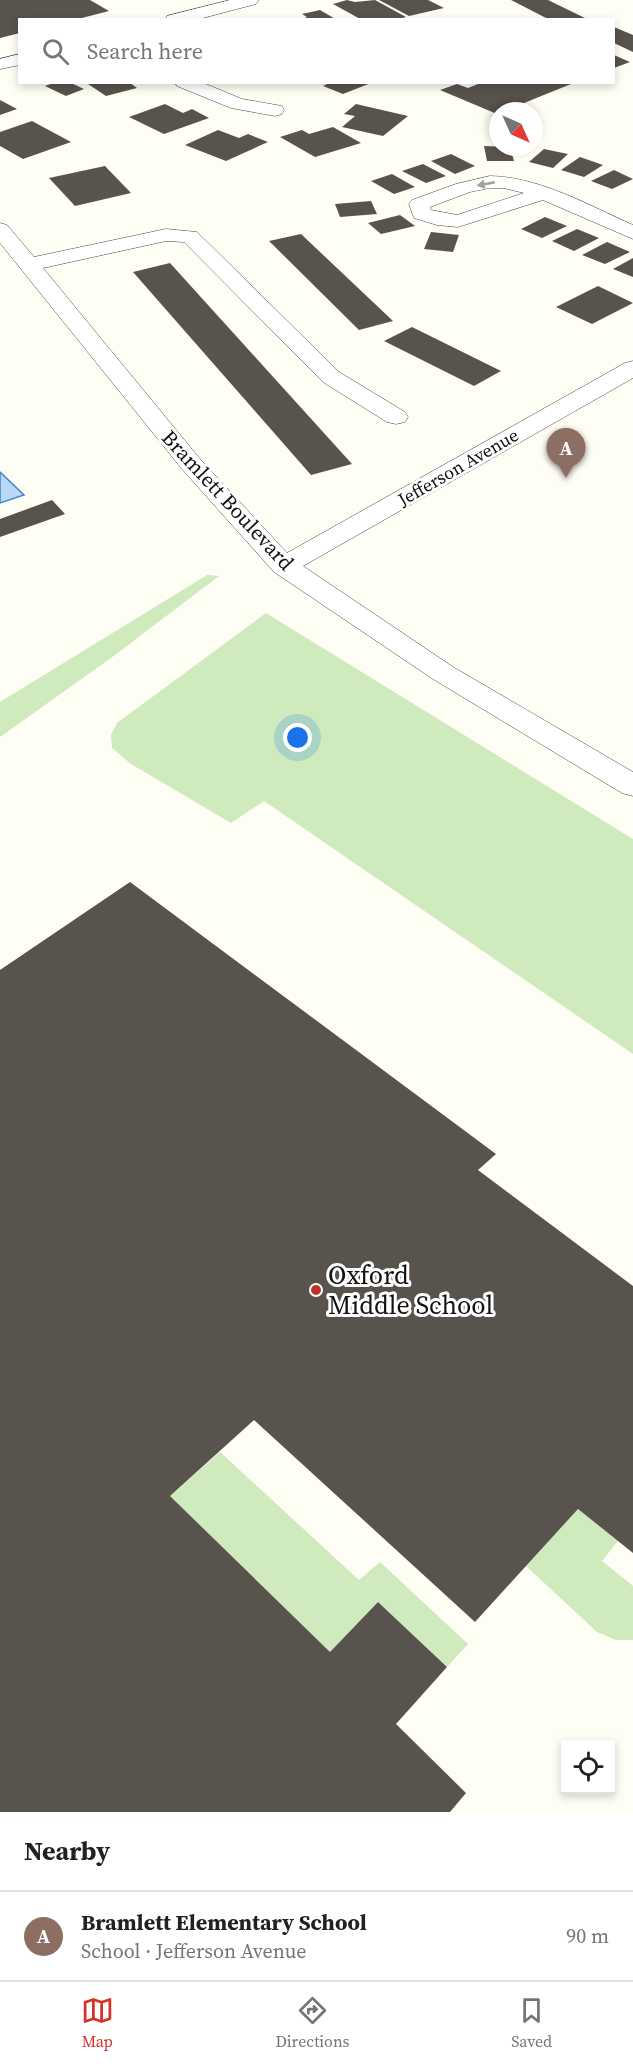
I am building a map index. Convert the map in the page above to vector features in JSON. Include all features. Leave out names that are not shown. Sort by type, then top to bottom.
[{"type":"street","points":[[181,18],[250,0]]},
{"type":"street","points":[[0,64],[18,60]]},
{"type":"street","points":[[189,84],[238,104],[275,110]]},
{"type":"street","points":[[542,194],[458,222],[420,214],[419,204],[491,181],[513,183],[542,194],[633,233]]},
{"type":"street","name":"Bramlett Boulevard","points":[[0,228],[191,464],[284,566],[443,673],[633,786]]},
{"type":"street","points":[[29,264],[166,235],[190,236],[331,377],[396,417]]},
{"type":"street","name":"Jefferson Avenue","points":[[284,566],[633,368]]},
{"type":"green space","points":[[207,575],[219,576],[111,658],[0,737],[0,702]]},
{"type":"green space","points":[[266,613],[633,839],[633,1054],[264,801],[231,823],[131,764],[112,748],[111,735],[117,723]]},
{"type":"green space","points":[[220,1452],[359,1580],[380,1562],[468,1644],[447,1667],[378,1602],[330,1652],[170,1496]]},
{"type":"green space","points":[[578,1509],[618,1541],[602,1561],[633,1586],[633,1640],[616,1640],[597,1632],[526,1566]]},
{"type":"water","points":[[0,472],[24,495],[0,503]]},
{"type":"building","points":[[0,0],[90,0],[109,11],[82,18],[18,18],[18,34],[0,38]]},
{"type":"building","points":[[347,0],[355,2],[375,0],[406,17],[358,18],[333,4]]},
{"type":"building","points":[[379,0],[428,0],[444,8],[409,16]]},
{"type":"building","points":[[511,0],[548,0],[585,18],[546,18]]},
{"type":"building","points":[[320,10],[334,18],[305,18],[307,17],[302,14]]},
{"type":"building","points":[[615,27],[633,35],[633,52],[615,43]]},
{"type":"building","points":[[615,55],[630,62],[615,68]]},
{"type":"building","points":[[73,84],[84,89],[66,96],[45,86]]},
{"type":"building","points":[[88,84],[132,84],[137,88],[106,96]]},
{"type":"building","points":[[327,84],[368,84],[343,94],[323,86]]},
{"type":"building","points":[[457,84],[468,88],[478,84],[571,84],[526,102],[489,102],[489,111],[440,90]]},
{"type":"building","points":[[0,100],[17,109],[0,115]]},
{"type":"building","points":[[165,104],[183,113],[192,109],[209,118],[164,134],[129,117]]},
{"type":"building","points":[[356,104],[408,116],[383,136],[342,127],[355,116],[344,114]]},
{"type":"building","points":[[32,121],[71,142],[23,159],[0,146],[0,132]]},
{"type":"building","points":[[333,127],[361,143],[315,157],[280,137],[302,130],[309,134]]},
{"type":"building","points":[[218,130],[239,138],[248,134],[268,142],[226,161],[185,145]]},
{"type":"building","points":[[484,146],[489,146],[489,156],[513,156],[514,161],[487,161]]},
{"type":"building","points":[[543,150],[568,154],[553,168],[529,162],[536,156],[543,156]]},
{"type":"building","points":[[451,154],[475,166],[455,174],[431,161]]},
{"type":"building","points":[[580,157],[603,165],[584,177],[561,170]]},
{"type":"building","points":[[423,164],[446,176],[426,183],[402,171]]},
{"type":"building","points":[[105,166],[131,193],[75,206],[49,178]]},
{"type":"building","points":[[614,170],[633,179],[612,189],[591,181]]},
{"type":"building","points":[[392,174],[415,187],[394,194],[371,181]]},
{"type":"building","points":[[371,201],[377,214],[340,217],[335,204]]},
{"type":"building","points":[[400,215],[415,226],[381,234],[368,223]]},
{"type":"building","points":[[545,217],[567,226],[542,238],[521,229]]},
{"type":"building","points":[[577,229],[599,238],[574,251],[552,241]]},
{"type":"building","points":[[431,232],[459,235],[453,252],[424,249]]},
{"type":"building","points":[[301,234],[393,321],[359,330],[269,241]]},
{"type":"building","points":[[607,242],[630,252],[605,264],[582,255]]},
{"type":"building","points":[[633,258],[633,277],[613,269]]},
{"type":"building","points":[[170,263],[352,464],[311,475],[133,272]]},
{"type":"building","points":[[598,286],[633,303],[592,324],[556,307]]},
{"type":"building","points":[[412,327],[501,371],[474,386],[384,341]]},
{"type":"building","points":[[52,500],[65,514],[0,537],[0,519]]},
{"type":"building","points":[[130,882],[496,1154],[478,1170],[633,1286],[633,1553],[578,1509],[475,1622],[254,1420],[170,1496],[330,1652],[378,1602],[447,1667],[396,1724],[466,1793],[450,1812],[0,1812],[0,970]]},
{"type":"place","name":"Bramlett Elementary School","points":[[566,478]]},
{"type":"place","name":"Oxford Middle School","points":[[316,1290]]}]
